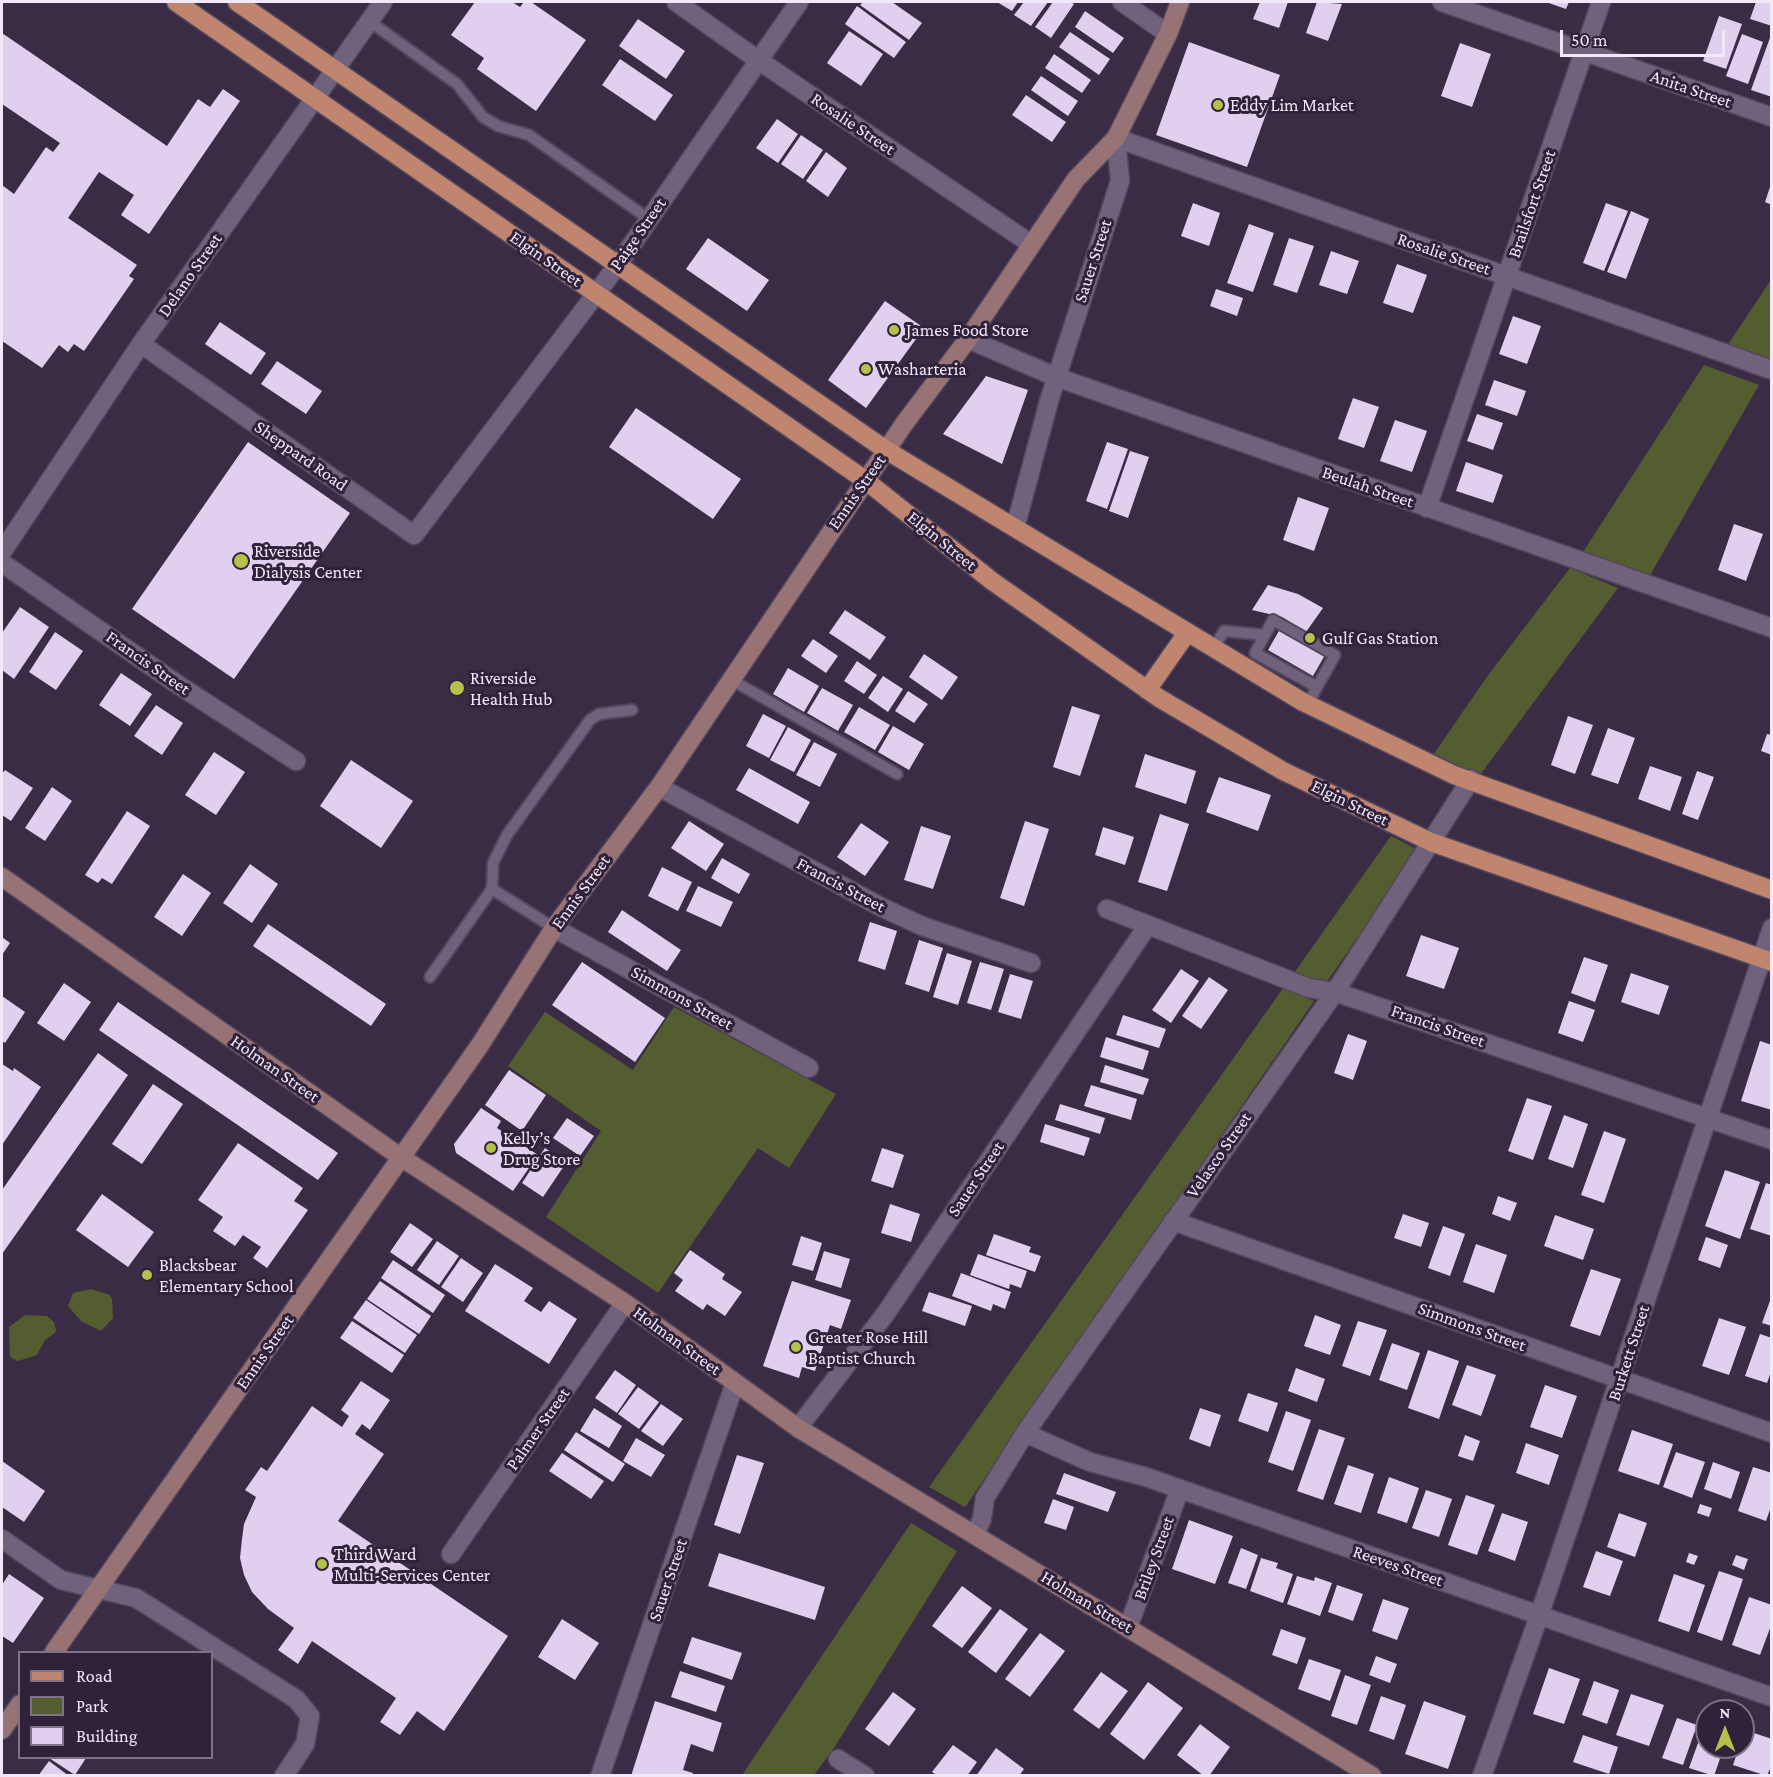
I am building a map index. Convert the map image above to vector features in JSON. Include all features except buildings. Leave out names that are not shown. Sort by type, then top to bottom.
[{"type":"main road","name":"Elgin Street","points":[[176,2],[865,480],[992,581],[1147,690],[1283,771],[1431,842],[1766,960]]},
{"type":"main road","name":"Elgin Street","points":[[237,2],[886,450],[1307,705],[1454,775],[1471,779],[1772,890]]},
{"type":"main road","points":[[1147,690],[1187,633]]},
{"type":"street","name":"Delano Street","points":[[2,552],[8,529],[383,2]]},
{"type":"street","name":"Rosalie Street","points":[[676,2],[1031,244]]},
{"type":"street","name":"Paige Street","points":[[448,490],[617,266],[798,2]]},
{"type":"street","points":[[1122,2],[1168,34]]},
{"type":"street","points":[[1116,138],[1168,34],[1180,2]]},
{"type":"street","name":"Anita Street","points":[[1442,2],[1772,117]]},
{"type":"street","name":"Brailsfort Street","points":[[1427,508],[1601,2]]},
{"type":"street","name":"Rosalie Street","points":[[1116,138],[1772,370]]},
{"type":"street","name":"Ennis Street","points":[[55,1651],[206,1440],[399,1156],[480,1045],[554,928],[659,787],[886,450],[968,339],[1076,179],[1116,138]]},
{"type":"street","name":"Sauer Street","points":[[1015,528],[1056,377],[1120,181],[1116,138]]},
{"type":"street","name":"Beulah Street","points":[[968,339],[1056,377],[1772,628]]},
{"type":"street","name":"Sheppard Road","points":[[141,344],[414,535],[448,490]]},
{"type":"street","name":"Francis Street","points":[[2,563],[180,686],[296,761]]},
{"type":"street","name":"Velasco Street","points":[[975,1534],[982,1519],[985,1498],[1025,1433],[1335,992],[1471,779]]},
{"type":"street","name":"Francis Street","points":[[659,787],[883,908],[922,926],[1031,963]]},
{"type":"street","name":"Holman Street","points":[[2,877],[399,1156],[624,1303],[798,1428],[1372,1776]]},
{"type":"street","name":"Francis Street","points":[[1107,909],[1309,988],[1335,992],[1772,1140]]},
{"type":"street","name":"Sauer Street","points":[[798,1428],[886,1313],[1148,925]]},
{"type":"street","name":"Simmons Street","points":[[554,928],[809,1068]]},
{"type":"street","name":"Burkett Street","points":[[1482,1776],[1620,1379],[1707,1117],[1766,960],[1772,928]]},
{"type":"street","name":"Simmons Street","points":[[1173,1221],[1772,1432]]},
{"type":"street","name":"Palmer Street","points":[[451,1554],[624,1303]]},
{"type":"street","name":"Sauer Street","points":[[600,1776],[735,1383]]},
{"type":"street","name":"Reeves Street","points":[[1025,1433],[1090,1462],[1180,1489],[1772,1697]]},
{"type":"street","name":"Briley Street","points":[[1128,1627],[1180,1489]]},
{"type":"street","points":[[2,1539],[61,1580],[136,1598],[296,1699],[310,1716],[305,1744],[284,1776]]},
{"type":"street","points":[[2,1730],[18,1707]]},
{"type":"street","points":[[838,1758],[865,1776]]},
{"type":"lane","points":[[369,21],[458,84],[483,117],[498,126],[529,135],[649,219]]},
{"type":"lane","points":[[1307,705],[1317,687],[1335,654],[1273,620],[1255,653],[1317,687]]},
{"type":"lane","points":[[1213,649],[1224,632],[1264,635]]},
{"type":"lane","points":[[730,679],[897,774]]},
{"type":"lane","points":[[430,977],[492,889],[493,863],[507,835],[590,720],[599,714],[632,710]]},
{"type":"lane","points":[[492,889],[554,928]]},
{"type":"green space","points":[[1771,280],[1771,360],[1727,346]]},
{"type":"green space","points":[[1704,365],[1759,385],[1649,577],[1581,555]]},
{"type":"green space","points":[[1570,568],[1618,588],[1480,775],[1433,755],[1489,674]]},
{"type":"green space","points":[[1391,836],[1418,850],[1326,983],[1294,973]]},
{"type":"green space","points":[[1284,987],[1314,1001],[965,1507],[929,1487]]},
{"type":"green space","points":[[674,1007],[836,1094],[789,1168],[758,1148],[658,1293],[546,1217],[601,1131],[508,1066],[545,1012],[633,1070]]},
{"type":"green space","points":[[91,1289],[110,1295],[112,1299],[113,1318],[101,1331],[81,1321],[68,1306],[73,1293]]},
{"type":"green space","points":[[25,1315],[47,1316],[54,1322],[56,1330],[45,1340],[37,1355],[18,1361],[10,1357],[9,1327]]},
{"type":"green space","points":[[911,1523],[957,1551],[834,1748],[814,1775],[742,1775]]},
{"type":"place","name":"Eddy Lim Market","points":[[1218,105]]},
{"type":"place","name":"James Food Store","points":[[894,330]]},
{"type":"place","name":"Washarteria","points":[[866,369]]},
{"type":"place","name":"Riverside Dialysis Center","points":[[241,561]]},
{"type":"place","name":"Gulf Gas Station","points":[[1310,638]]},
{"type":"place","name":"Riverside Health Hub","points":[[457,688]]},
{"type":"place","name":"Kelly’s Drug Store","points":[[491,1148]]},
{"type":"place","name":"Blacksbear Elementary School","points":[[147,1275]]},
{"type":"place","name":"Greater Rose Hill Baptist Church","points":[[796,1347]]},
{"type":"place","name":"Third Ward Multi-Services Center","points":[[322,1564]]}]
